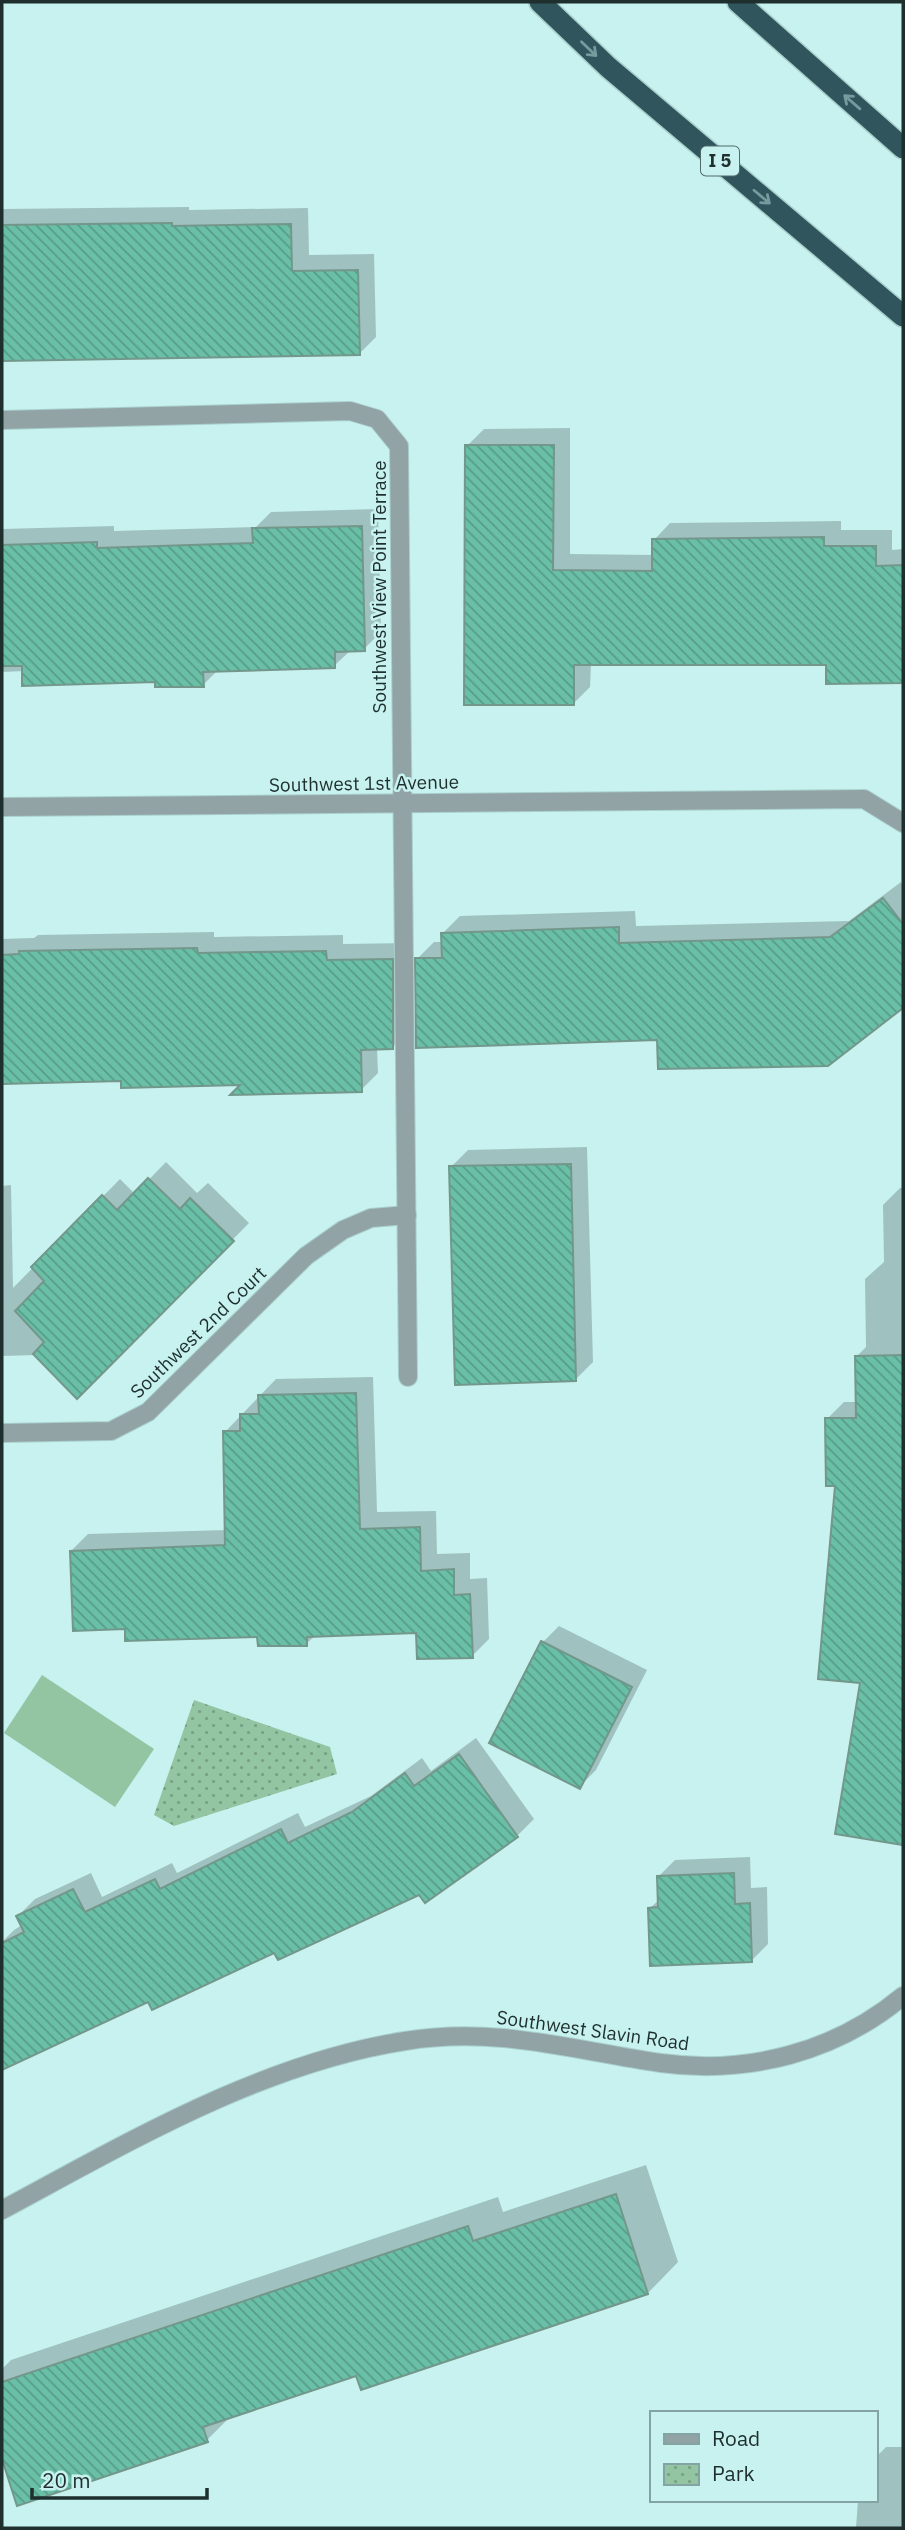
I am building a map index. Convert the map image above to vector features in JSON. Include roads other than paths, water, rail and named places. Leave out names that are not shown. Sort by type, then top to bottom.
[{"type":"highway","name":"I 5","points":[[540,2],[608,67],[903,316]]},
{"type":"highway","points":[[738,2],[903,148]]},
{"type":"street","name":"Southwest View Point Terrace","points":[[2,420],[350,411],[377,419],[399,446],[401,804]]},
{"type":"street","name":"Southwest 1st Avenue","points":[[2,807],[864,799],[903,823]]},
{"type":"street","points":[[401,804],[408,1377]]},
{"type":"street","name":"Southwest 2nd Court","points":[[2,1433],[111,1432],[148,1412],[306,1256],[343,1230],[371,1218],[407,1215]]},
{"type":"street","name":"Southwest Slavin Road","points":[[2,2210],[195,2110],[281,2074],[321,2060],[374,2047],[442,2036],[501,2036],[663,2063],[726,2066],[759,2063],[816,2048],[842,2036],[886,2010],[903,1996]]}]
